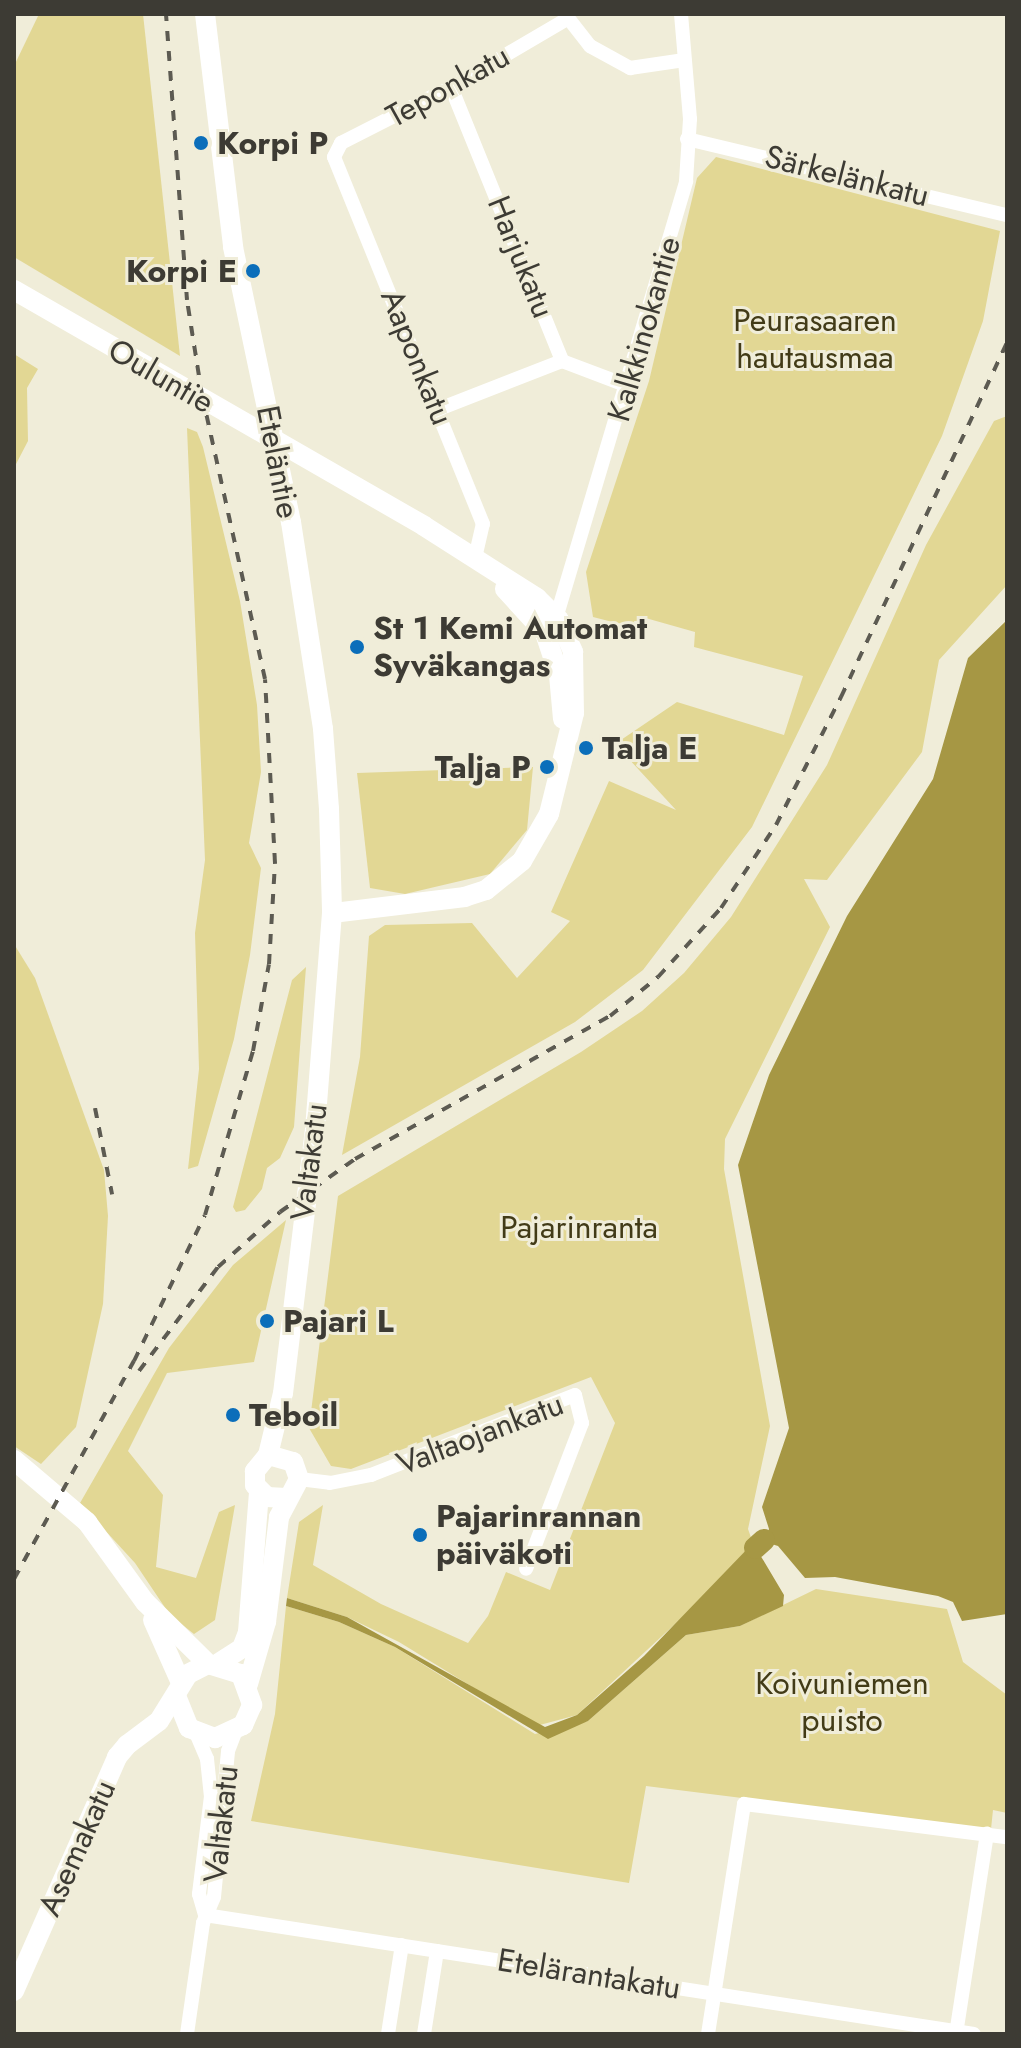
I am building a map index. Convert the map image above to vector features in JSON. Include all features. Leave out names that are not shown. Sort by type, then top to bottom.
[{"type":"main road","name":"Eteläntie","points":[[205,14],[233,247],[291,522],[323,729],[332,913]]},
{"type":"main road","name":"Ouluntie","points":[[14,290],[475,558],[537,598],[552,627],[573,652],[575,682],[565,747],[549,814],[522,861],[504,879],[465,897],[332,913]]},
{"type":"main road","name":"Valtakatu","points":[[259,1492],[255,1471],[268,1455],[280,1409],[315,1129],[332,913]]},
{"type":"main road","name":"Valtakatu","points":[[280,1409],[296,1470]]},
{"type":"main road","points":[[159,1721],[215,1738],[235,1733],[252,1705],[248,1684],[266,1622],[270,1561],[296,1470],[268,1455]]},
{"type":"main road","points":[[14,1460],[87,1522],[145,1602],[214,1663],[231,1667],[248,1684]]},
{"type":"main road","points":[[179,1691],[214,1663],[242,1648],[248,1632],[259,1492],[286,1498]]},
{"type":"main road","points":[[145,1602],[190,1728]]},
{"type":"main road","name":"Asemakatu","points":[[14,1991],[117,1757],[159,1721],[179,1691]]},
{"type":"street","name":"Kalkkinokantie","points":[[552,627],[628,386],[686,181],[681,14]]},
{"type":"street","points":[[566,16],[590,46],[630,68],[684,60]]},
{"type":"street","name":"Teponkatu","points":[[334,157],[341,143],[451,87],[566,16]]},
{"type":"street","name":"Harjukatu","points":[[451,87],[562,361],[628,386]]},
{"type":"street","name":"Särkelänkatu","points":[[687,139],[1007,215]]},
{"type":"street","name":"Aaponkatu","points":[[334,157],[439,409],[483,524],[475,558]]},
{"type":"street","points":[[439,409],[562,361]]},
{"type":"street","name":"Valtaojankatu","points":[[296,1470],[330,1483],[371,1475],[575,1395],[582,1423],[526,1569]]},
{"type":"street","name":"Valtakatu","points":[[190,1728],[207,1759],[211,1796],[199,1894],[205,1915]]},
{"type":"street","name":"Valtakatu","points":[[187,2034],[205,1915],[214,1897],[228,1751],[235,1733]]},
{"type":"street","points":[[708,2034],[744,1804],[1007,1837]]},
{"type":"street","points":[[956,2032],[987,1833]]},
{"type":"street","name":"Etelärantakatu","points":[[205,1915],[714,1994],[919,2030],[974,2034]]},
{"type":"street","points":[[388,2034],[402,1945]]},
{"type":"street","points":[[424,2034],[437,1951]]},
{"type":"green space","points":[[39,14],[143,14],[180,356],[14,257],[14,66]]},
{"type":"green space","name":"Peurasaaren hautausmaa","points":[[716,157],[1000,231],[983,321],[942,436],[752,827],[643,970],[575,1022],[342,1155],[360,1057],[369,936],[385,925],[472,923],[517,978],[570,921],[551,912],[609,781],[676,810],[615,744],[677,702],[784,735],[803,676],[694,647],[695,632],[642,617],[636,628],[593,617],[586,572],[649,381],[697,178]]},
{"type":"green space","points":[[14,354],[38,369],[27,388],[28,441],[14,468]]},
{"type":"green space","name":"Pajarinranta","points":[[1007,416],[1007,585],[939,660],[922,752],[827,880],[804,879],[830,927],[725,1139],[724,1169],[770,1426],[748,1529],[753,1543],[703,1598],[577,1715],[536,1726],[399,1642],[347,1617],[287,1598],[299,1522],[323,1505],[313,1565],[381,1604],[468,1643],[488,1616],[506,1572],[550,1590],[615,1423],[591,1377],[351,1469],[331,1466],[309,1428],[338,1196],[581,1052],[642,1011],[684,973],[731,917],[827,765],[926,545],[994,421]]},
{"type":"green space","points":[[187,428],[197,432],[203,447],[240,601],[257,705],[261,772],[249,843],[261,868],[250,955],[234,1039],[198,1166],[188,1169],[199,1069],[195,933],[205,860]]},
{"type":"green space","points":[[533,767],[527,830],[490,874],[405,894],[370,888],[357,773]]},
{"type":"green space","points":[[14,944],[35,978],[104,1170],[108,1216],[103,1304],[76,1427],[41,1464],[14,1446]]},
{"type":"green space","points":[[306,967],[294,1127],[280,1158],[267,1168],[262,1189],[245,1210],[236,1212],[233,1207],[292,980]]},
{"type":"green space","points":[[286,1220],[254,1362],[167,1373],[128,1451],[163,1495],[156,1567],[196,1578],[219,1512],[235,1505],[215,1620],[194,1634],[170,1615],[135,1563],[80,1503],[169,1348],[233,1265]]},
{"type":"green space","name":"Koivuniemen puisto","points":[[816,1589],[947,1609],[963,1662],[1007,1695],[1007,1813],[993,1810],[991,1829],[646,1786],[629,1883],[251,1821],[275,1714],[286,1606],[339,1622],[395,1647],[535,1734],[588,1721],[686,1635],[740,1626]]},
{"type":"shaded area","points":[[1007,620],[1007,1614],[962,1621],[953,1602],[938,1596],[835,1577],[805,1578],[778,1546],[765,1542],[769,1529],[762,1507],[789,1428],[738,1165],[769,1075],[847,916],[933,779],[968,658]]},
{"type":"shaded area","points":[[753,1543],[784,1595],[783,1606],[740,1626],[686,1635],[588,1721],[548,1739],[395,1647],[339,1622],[286,1606],[287,1598],[347,1617],[545,1727],[577,1715],[644,1656]]},
{"type":"waterway","points":[[755,1548],[764,1540]]},
{"type":"railway","points":[[14,1579],[134,1361],[205,1215],[253,1051],[269,964],[275,863],[265,679],[202,395],[187,300],[166,14]]},
{"type":"railway","points":[[139,1371],[218,1267],[280,1212],[355,1159],[610,1016],[658,977],[721,908],[776,825],[841,697],[1007,343]]},
{"type":"railway","points":[[95,1108],[112,1194]]},
{"type":"place","name":"Korpi P","points":[[201,143]]},
{"type":"place","name":"Korpi E","points":[[253,271]]},
{"type":"place","name":"St 1 Kemi Automat Syväkangas","points":[[357,647]]},
{"type":"place","name":"Talja E","points":[[586,748]]},
{"type":"place","name":"Talja P","points":[[547,767]]},
{"type":"place","name":"Pajari L","points":[[267,1321]]},
{"type":"place","name":"Teboil","points":[[233,1415]]},
{"type":"place","name":"Pajarinrannan päiväkoti","points":[[420,1535]]}]
